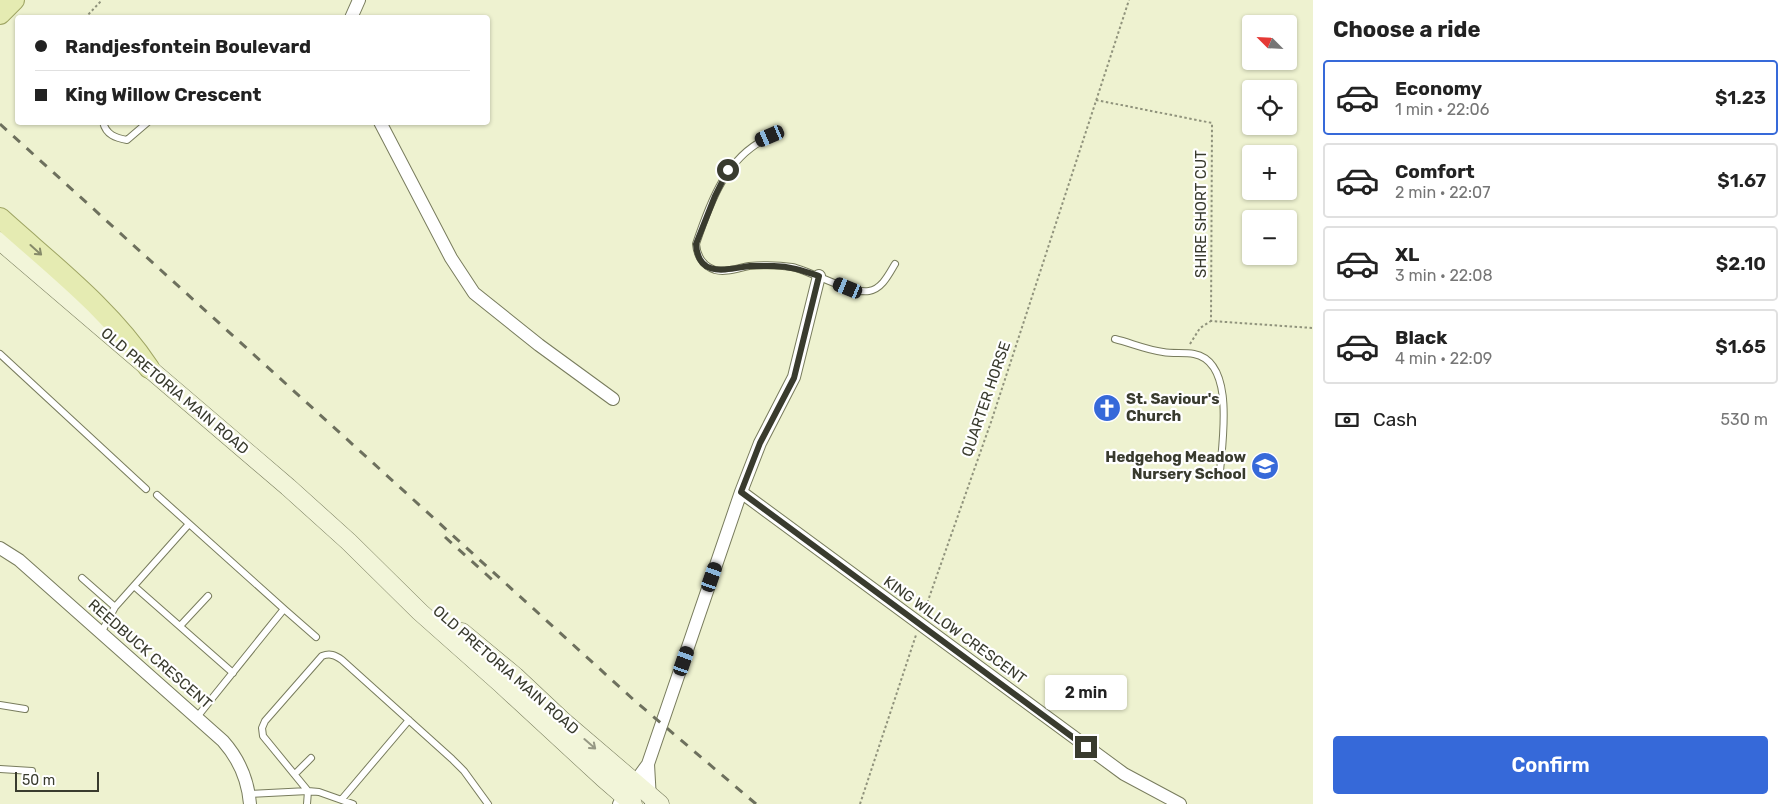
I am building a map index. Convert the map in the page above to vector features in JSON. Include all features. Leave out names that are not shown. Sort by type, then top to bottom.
[{"type":"main road","points":[[0,14],[14,0]]},
{"type":"main road","points":[[0,218],[116,325],[135,347],[149,368]]},
{"type":"main road","name":"OLD PRETORIA MAIN ROAD","points":[[0,240],[288,487],[349,542],[372,552],[474,643],[515,676],[627,797],[653,802]]},
{"type":"street","points":[[352,15],[359,0]]},
{"type":"street","points":[[382,125],[451,258],[474,293],[538,345],[613,399]]},
{"type":"street","points":[[627,797],[648,764],[741,492],[760,443],[794,378],[819,276]]},
{"type":"street","name":"KING WILLOW CRESCENT","points":[[741,492],[1138,784],[1180,804]]},
{"type":"street","name":"REEDBUCK CRESCENT","points":[[0,548],[19,560],[223,741],[245,775],[249,799]]},
{"type":"street","points":[[648,764],[653,802]]},
{"type":"lane","points":[[104,125],[110,134],[127,140],[144,125]]},
{"type":"lane","points":[[770,136],[739,157],[728,170],[696,244],[697,251],[704,263],[716,270],[729,270],[749,266],[782,266],[798,269],[848,288],[871,291],[886,279],[895,264]]},
{"type":"lane","points":[[1115,339],[1155,351],[1195,354],[1206,359],[1214,366],[1220,381],[1224,413],[1220,472]]},
{"type":"lane","points":[[0,354],[146,489]]},
{"type":"lane","points":[[157,495],[316,637]]},
{"type":"lane","points":[[101,633],[115,607],[189,524]]},
{"type":"lane","points":[[82,578],[115,607]]},
{"type":"lane","points":[[134,586],[233,673]]},
{"type":"lane","points":[[180,626],[208,596]]},
{"type":"lane","points":[[197,717],[284,609]]},
{"type":"lane","points":[[307,804],[308,791],[263,736],[262,728],[265,721],[322,656],[328,654],[342,660],[464,771],[488,804]]},
{"type":"lane","points":[[0,705],[25,709]]},
{"type":"lane","points":[[342,799],[409,720]]},
{"type":"lane","points":[[295,774],[311,758]]},
{"type":"lane","points":[[0,769],[32,771]]},
{"type":"lane","points":[[249,799],[308,791],[320,792],[353,804]]},
{"type":"path","points":[[89,15],[102,0]]},
{"type":"path","name":"QUARTER HORSE","points":[[860,804],[919,624],[991,422],[1129,0]]},
{"type":"path","name":"SHIRE SHORT CUT","points":[[1096,100],[1212,123],[1211,321]]},
{"type":"path","points":[[1184,354],[1200,328],[1211,321],[1313,328]]},
{"type":"railway","points":[[0,124],[635,701],[756,804]]},
{"type":"railway","points":[[445,537],[498,585]]},
{"type":"place","name":"St. Saviour's Church","points":[[1107,408]]},
{"type":"place","name":"Hedgehog Meadow Nursery School","points":[[1265,466]]},
{"type":"route","points":[[728,170],[715,196],[696,244],[697,251],[704,263],[709,268],[720,271],[749,266],[782,266],[819,276],[794,378],[760,443],[741,492],[1086,747]]}]
